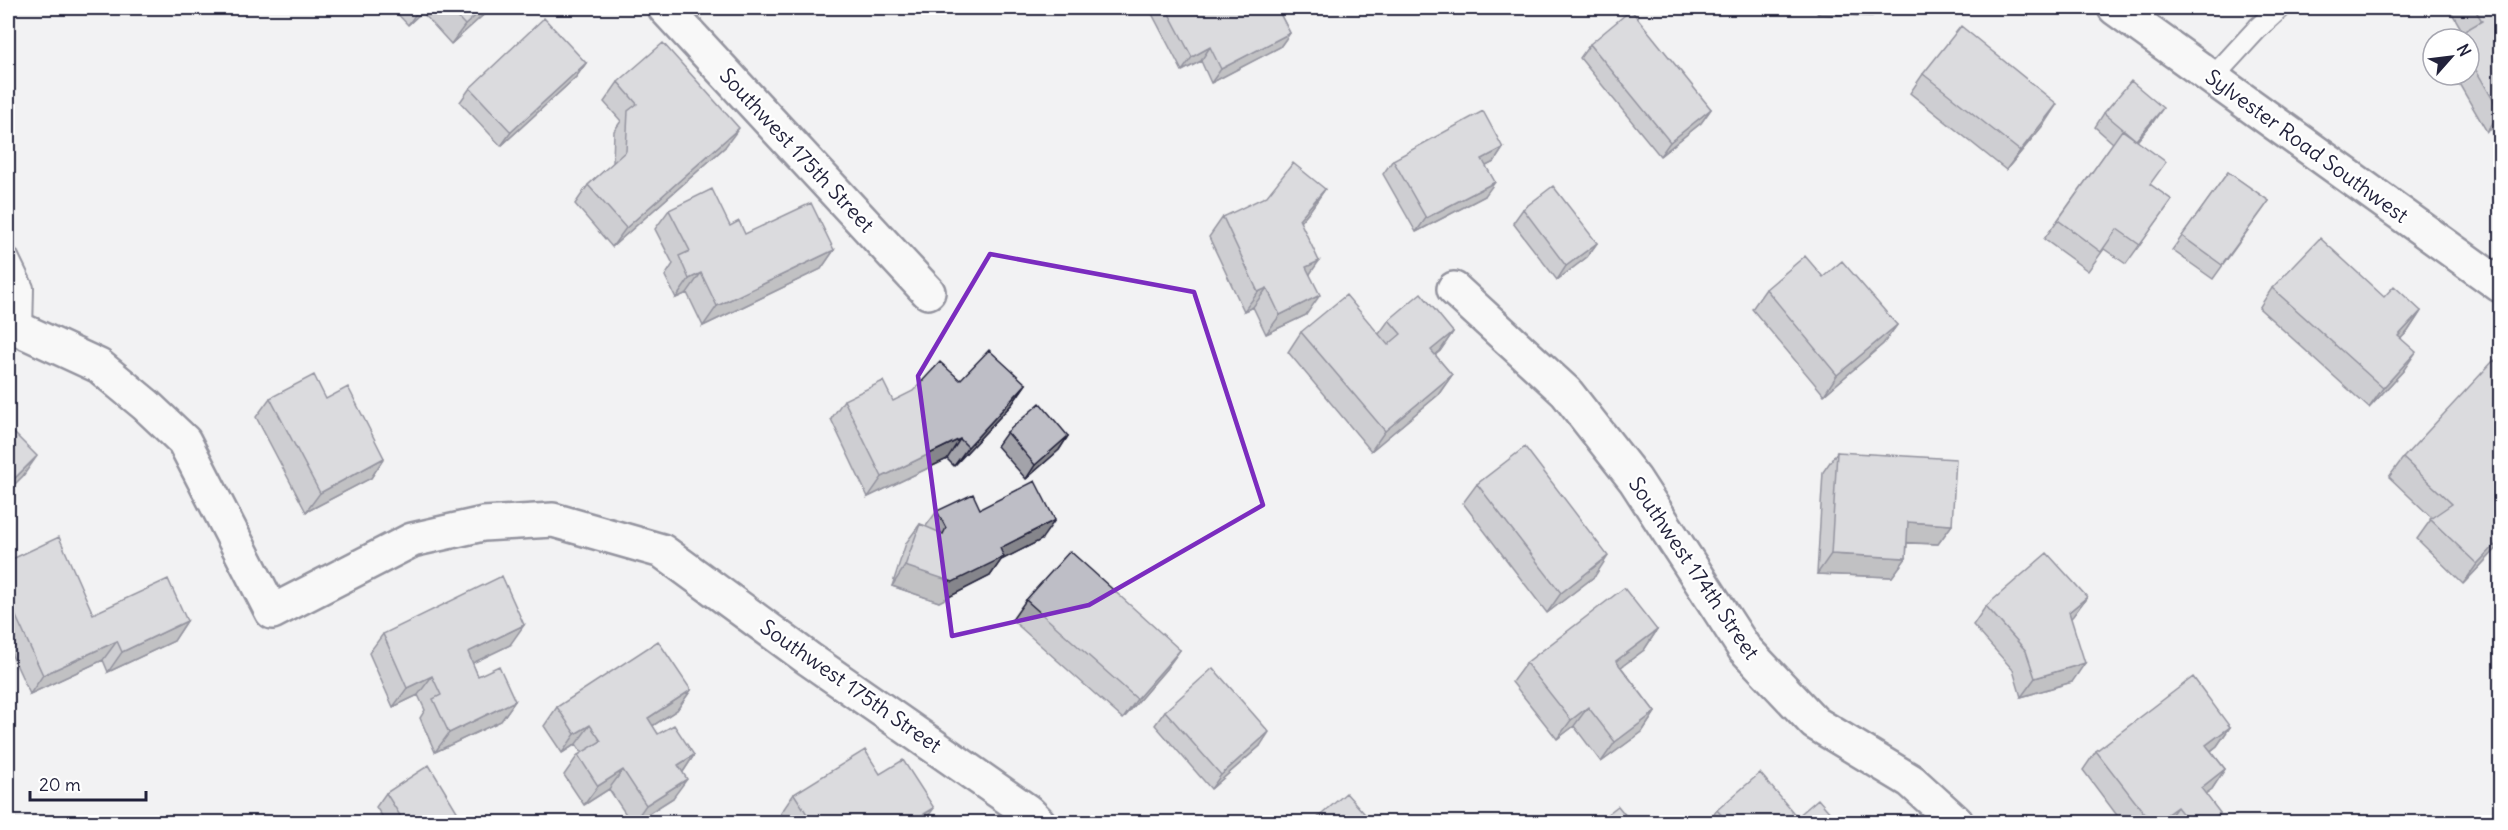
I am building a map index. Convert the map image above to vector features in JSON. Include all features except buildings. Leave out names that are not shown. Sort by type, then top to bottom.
[{"type":"street","name":"Southwest 175th Street","points":[[665,8],[928,292]]},
{"type":"street","name":"Sylvester Road Southwest","points":[[2115,8],[2500,285]]},
{"type":"street","name":"Southwest 174th Street","points":[[1454,289],[1566,392],[1635,480],[1744,648],[1815,723],[1911,781],[1956,822]]},
{"type":"street","name":"Southwest 175th Street","points":[[15,327],[99,366],[146,405],[184,441],[272,612],[412,540],[483,524],[553,520],[662,551],[809,659],[1008,798],[1038,822]]},
{"type":"lane","points":[[2212,78],[2258,28],[2280,8]]},
{"type":"lane","points":[[8,257],[23,288],[15,327]]},
{"type":"highlighted area","points":[[990,254],[1194,292],[1263,505],[1089,605],[952,636],[918,376]]}]
